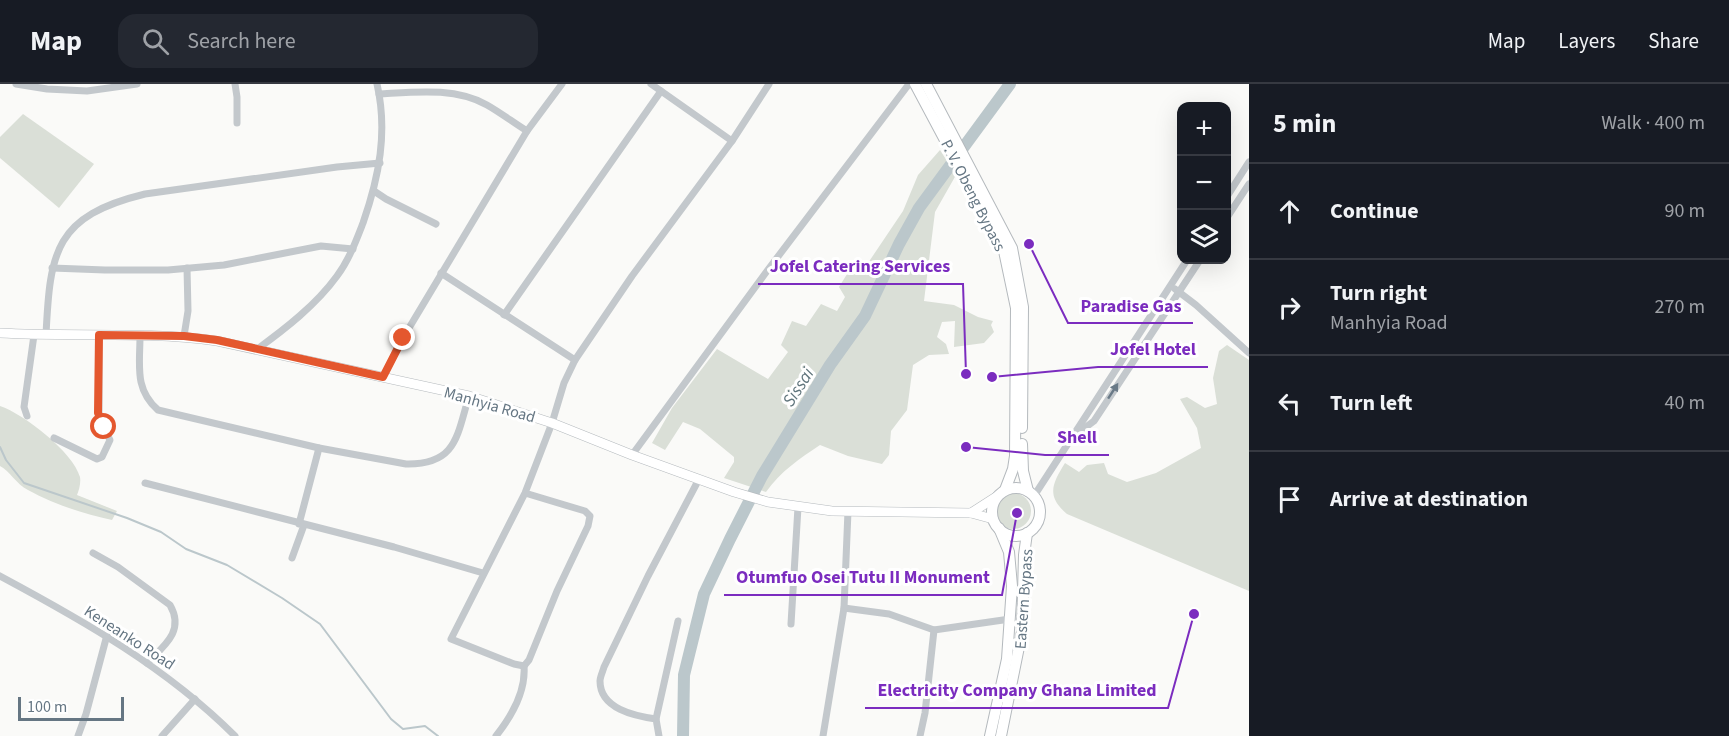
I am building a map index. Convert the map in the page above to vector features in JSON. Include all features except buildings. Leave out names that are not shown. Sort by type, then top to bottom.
[{"type":"highway","name":"P. V. Obeng Bypass","points":[[915,84],[956,149]]},
{"type":"highway","name":"P. V. Obeng Bypass","points":[[926,84],[1004,251],[1016,308],[1015,456],[1013,469],[1002,493]]},
{"type":"highway","name":"P. V. Obeng Bypass","points":[[961,160],[1012,248],[1023,307],[1023,471],[1031,494]]},
{"type":"highway","points":[[1019,488],[1031,494],[1038,502],[1040,513],[1037,523],[1028,533],[1018,536],[1008,534],[996,524],[994,502],[1002,493],[1019,488]]},
{"type":"highway","name":"Eastern Bypass","points":[[990,736],[1007,659],[1012,569],[1009,552],[996,524]]},
{"type":"highway","name":"Eastern Bypass","points":[[1002,736],[1022,632],[1024,555],[1028,533]]},
{"type":"main road","name":"Manhyia Road","points":[[0,333],[184,336],[217,340],[469,396],[552,423],[734,492],[768,501],[798,507],[848,511],[971,513],[996,524]]},
{"type":"main road","points":[[971,513],[1002,493]]},
{"type":"street","points":[[16,84],[87,92],[137,84]]},
{"type":"street","points":[[235,84],[237,123]]},
{"type":"street","points":[[256,350],[323,293],[337,276],[353,249],[374,191],[380,164],[382,141],[377,84]]},
{"type":"street","points":[[452,94],[456,84]]},
{"type":"street","points":[[383,377],[441,273],[527,131],[562,84]]},
{"type":"street","points":[[651,84],[732,141]]},
{"type":"street","points":[[524,666],[451,639],[525,493],[552,423],[564,383],[575,360],[632,276],[732,141],[769,84]]},
{"type":"street","points":[[632,455],[767,271],[909,84]]},
{"type":"street","points":[[504,315],[660,91]]},
{"type":"street","points":[[379,94],[425,92],[452,94],[485,104],[527,131]]},
{"type":"street","points":[[1231,191],[1249,162]]},
{"type":"street","points":[[46,335],[48,285],[60,245],[68,233],[90,213],[116,201],[145,194],[337,167],[380,164]]},
{"type":"street","points":[[1231,213],[1249,184]]},
{"type":"street","points":[[374,191],[436,224]]},
{"type":"street","points":[[52,268],[105,270],[188,268],[235,263],[321,246],[353,249]]},
{"type":"street","points":[[1031,494],[1076,435],[1086,415],[1184,264]]},
{"type":"street","points":[[1076,435],[1094,421],[1197,264]]},
{"type":"street","points":[[184,336],[188,311],[188,268]]},
{"type":"street","points":[[441,273],[575,360]]},
{"type":"street","points":[[1170,286],[1196,304],[1249,353]]},
{"type":"street","points":[[27,416],[24,407],[34,335]]},
{"type":"street","points":[[54,438],[97,459],[102,457],[109,444],[110,437],[99,418],[99,335]]},
{"type":"street","points":[[140,336],[140,383],[148,401],[158,410],[318,448],[406,464],[420,464],[434,460],[446,454],[452,447],[469,396]]},
{"type":"street","points":[[292,558],[318,448]]},
{"type":"street","points":[[656,719],[633,715],[610,703],[603,693],[600,681],[604,667],[648,576],[699,479]]},
{"type":"street","points":[[145,483],[394,547],[483,573]]},
{"type":"street","points":[[496,736],[509,718],[519,698],[525,676],[524,666],[529,660],[557,591],[588,526],[590,516],[585,511],[525,493]]},
{"type":"street","points":[[791,624],[798,507]]},
{"type":"street","points":[[823,736],[844,608],[848,511]]},
{"type":"street","points":[[93,553],[118,567],[170,605],[175,614],[175,629],[171,639],[147,663]]},
{"type":"street","name":"Keneanko Road","points":[[0,576],[107,635],[207,708],[235,736]]},
{"type":"street","points":[[844,608],[889,614],[934,630],[1010,619]]},
{"type":"street","points":[[659,736],[656,719],[678,621]]},
{"type":"street","points":[[921,736],[934,630]]},
{"type":"street","points":[[78,736],[95,684],[107,635]]},
{"type":"street","points":[[162,736],[195,699]]},
{"type":"shaded area","points":[[23,114],[94,164],[59,208],[0,158],[0,137]]},
{"type":"shaded area","points":[[940,150],[956,175],[935,212],[924,301],[954,305],[978,317],[993,321],[991,325],[994,332],[984,343],[954,347],[955,321],[942,322],[937,337],[946,344],[949,354],[929,355],[913,365],[907,410],[891,431],[889,455],[882,464],[848,456],[820,445],[784,472],[766,492],[724,478],[734,462],[734,457],[700,429],[683,422],[665,450],[652,443],[672,408],[717,349],[768,379],[788,352],[781,345],[792,321],[806,326],[821,304],[837,311],[845,297],[839,287],[857,258],[868,263],[903,211],[918,175]]},
{"type":"shaded area","points":[[1227,345],[1249,360],[1249,591],[1067,514],[1060,508],[1053,490],[1065,463],[1079,472],[1087,465],[1104,463],[1108,474],[1127,482],[1156,473],[1201,448],[1197,428],[1180,399],[1187,397],[1205,408],[1217,404],[1213,378],[1219,351]]},
{"type":"shaded area","points":[[0,406],[34,425],[68,456],[80,477],[77,495],[117,511],[112,520],[48,500],[24,487],[0,466]]},
{"type":"shaded area","points":[[1013,493],[1026,498],[1031,511],[1026,524],[1013,529],[1000,524],[995,511],[1000,498]]},
{"type":"waterway","name":"Sissai","points":[[683,736],[684,675],[704,594],[730,539],[762,476],[830,365],[865,316],[919,208],[1010,84]]},
{"type":"waterway","points":[[0,447],[6,460],[24,483],[161,532],[186,549],[227,565],[282,598],[320,624],[391,719],[403,729],[425,726],[438,736]]},
{"type":"place","name":"Paradise Gas","points":[[1029,244]]},
{"type":"place","name":"Jofel Catering Services","points":[[966,374]]},
{"type":"place","name":"Jofel Hotel","points":[[992,377]]},
{"type":"place","name":"Shell","points":[[966,447]]},
{"type":"place","name":"Otumfuo Osei Tutu II Monument","points":[[1017,513]]},
{"type":"place","name":"Electricity Company Ghana Limited","points":[[1194,614]]},
{"type":"route","points":[[104,427],[98,413],[99,335],[184,336],[217,340],[383,377],[403,338]]}]
